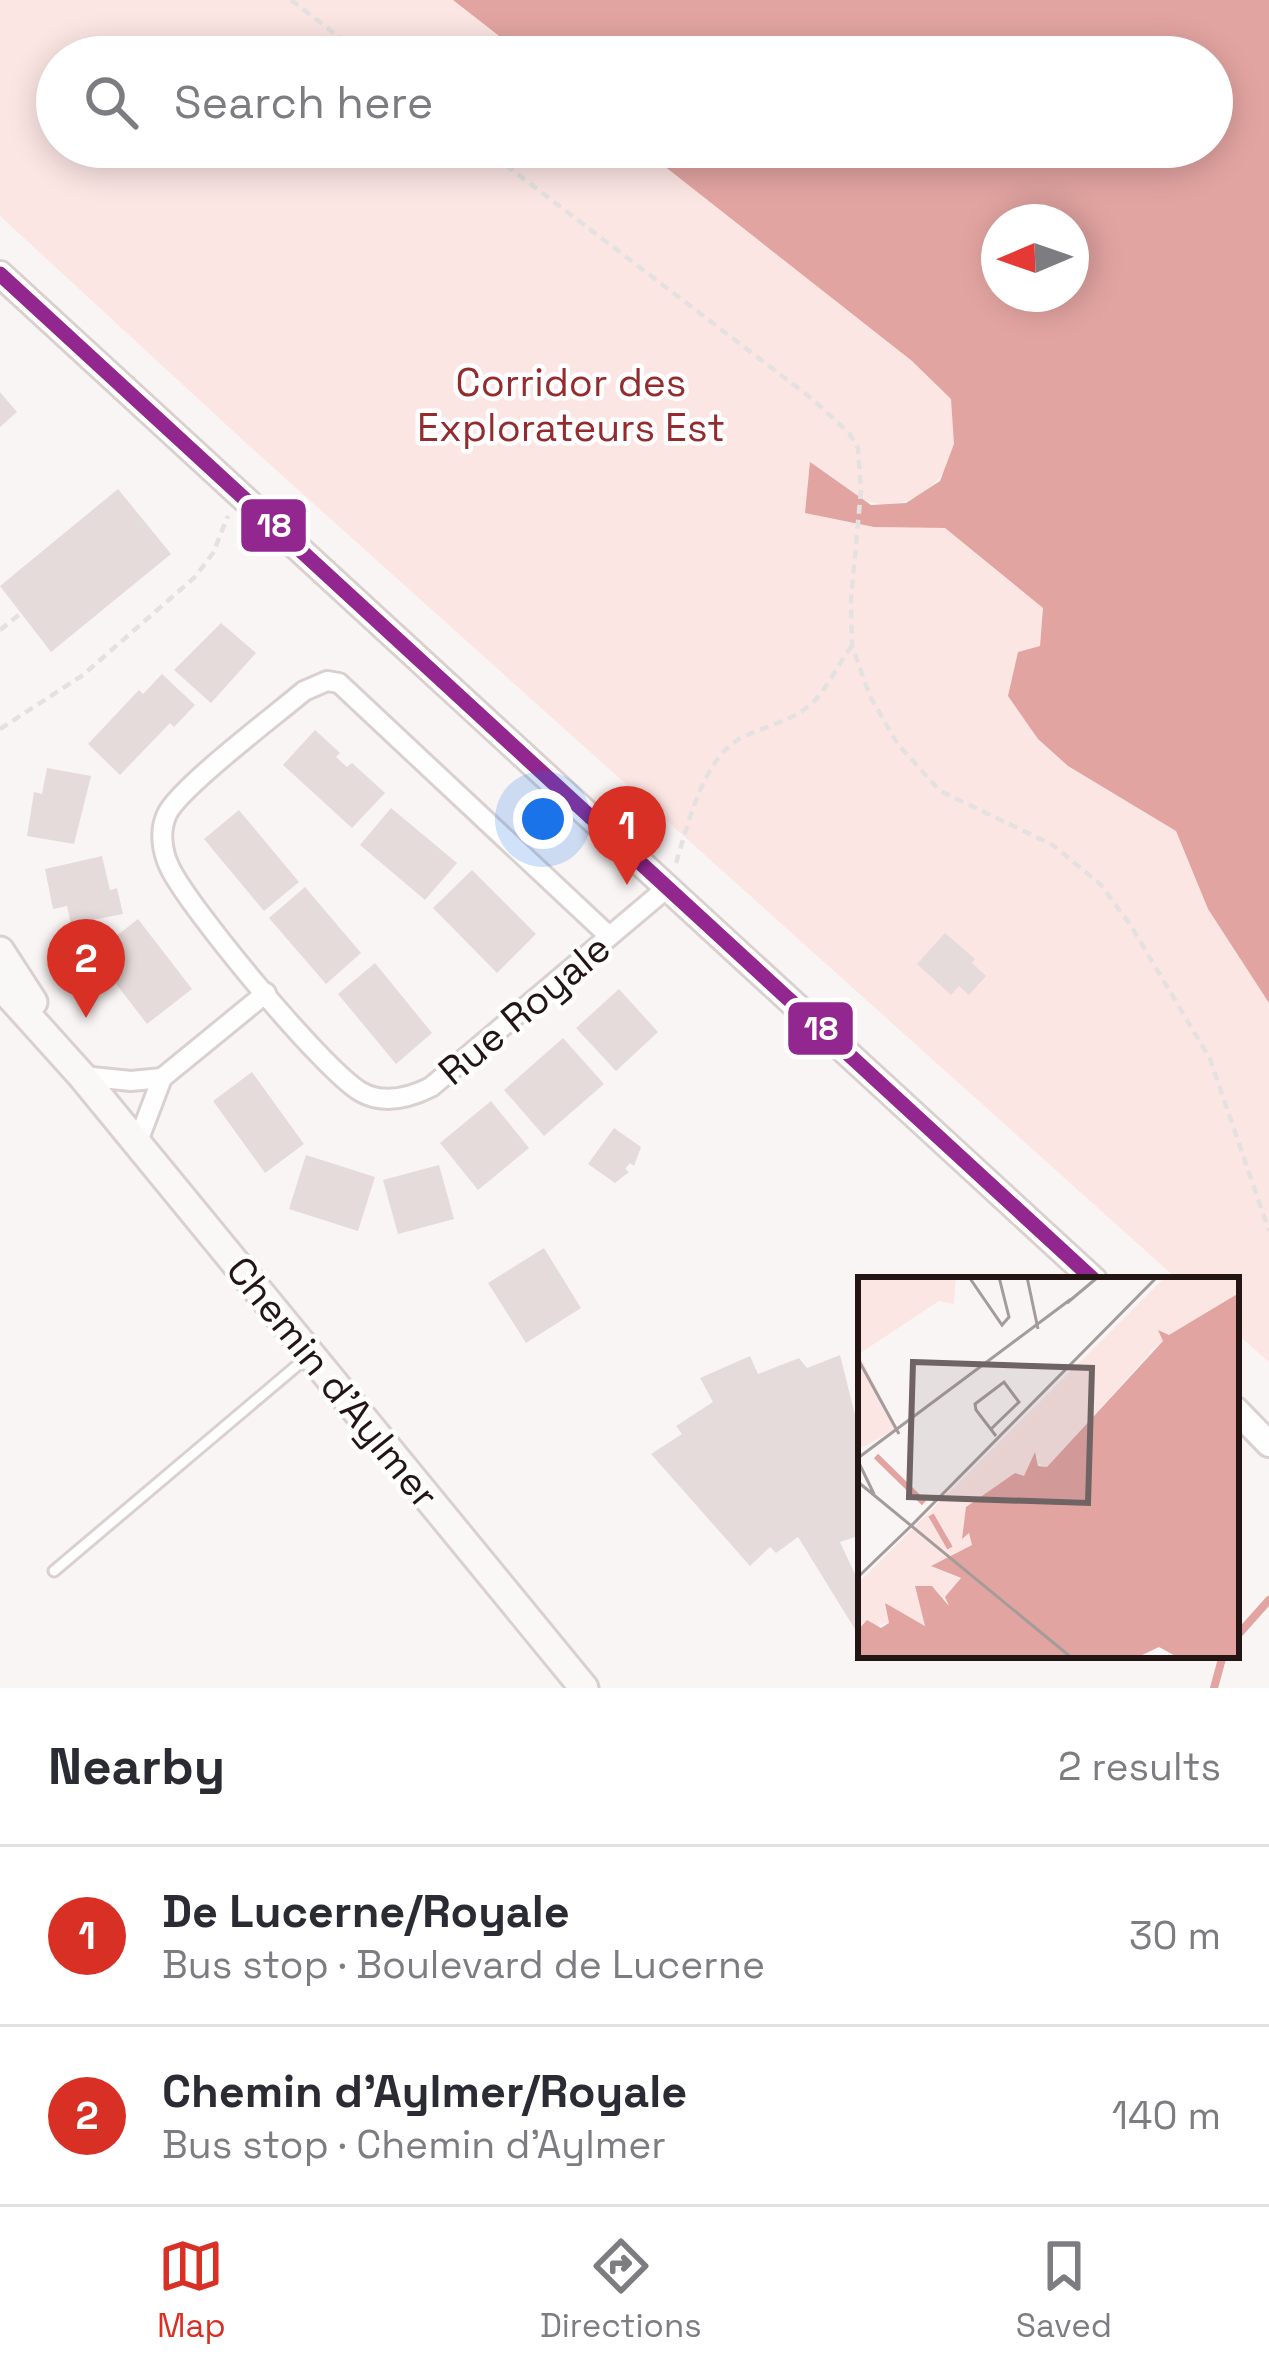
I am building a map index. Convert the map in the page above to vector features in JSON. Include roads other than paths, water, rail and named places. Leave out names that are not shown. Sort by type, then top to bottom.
[{"type":"main road","name":"Chemin d'Aylmer","points":[[0,951],[82,1076]]},
{"type":"main road","name":"Chemin d'Aylmer","points":[[0,986],[82,1076],[584,1688]]},
{"type":"street","points":[[0,274],[1091,1277]]},
{"type":"street","name":"Rue Royale","points":[[609,936],[339,683],[327,681],[304,691],[176,800],[163,828],[163,848],[177,881],[266,993],[347,1082],[380,1099],[398,1099],[431,1088],[668,887]]},
{"type":"street","points":[[137,1144],[162,1078],[266,993]]},
{"type":"street","points":[[82,1076],[130,1081],[162,1078]]},
{"type":"street","points":[[1239,1408],[1269,1429]]},
{"type":"street","points":[[1239,1409],[1269,1444]]},
{"type":"lane","points":[[54,1571],[310,1354]]},
{"type":"waterway","points":[[1239,1634],[1269,1600]]},
{"type":"waterway","points":[[1214,1688],[1222,1658]]},
{"type":"place","name":"De Lucerne/Royale","points":[[627,885]]},
{"type":"place","name":"Chemin d'Aylmer/Royale","points":[[86,1018]]},
{"type":"park label","name":"Corridor des Explorateurs Est","points":[[571,404]]}]
